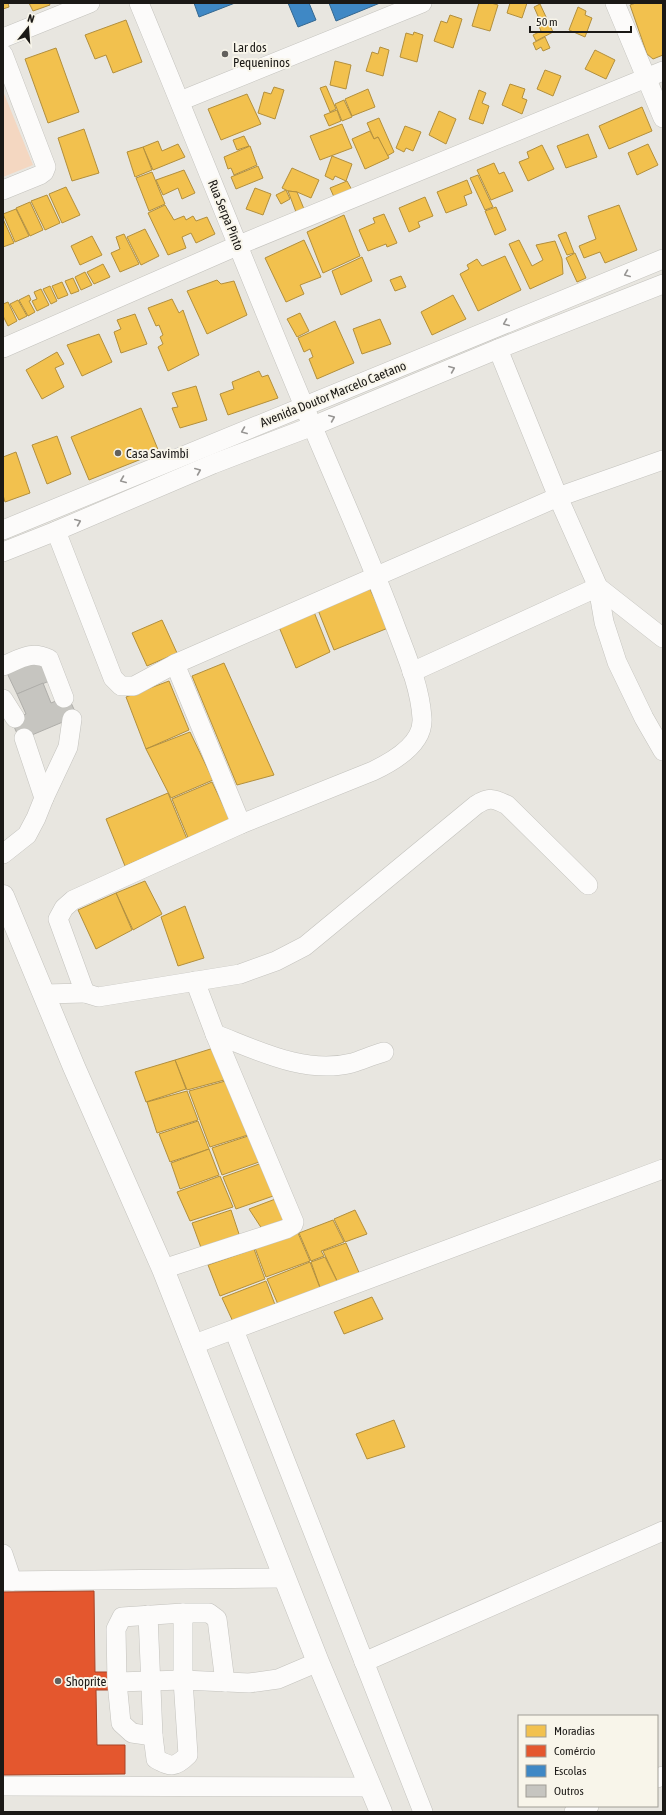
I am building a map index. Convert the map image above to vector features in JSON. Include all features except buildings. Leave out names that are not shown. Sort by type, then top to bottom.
[{"type":"main road","points":[[3,896],[74,1067],[162,1269],[318,1662],[381,1812]]},
{"type":"street","points":[[3,38],[90,3]]},
{"type":"street","name":"Rua Serpa Pinto","points":[[85,993],[58,919],[64,908],[73,900],[241,824],[390,763],[404,752],[418,734],[422,720],[412,672],[377,577],[304,406],[139,3]]},
{"type":"street","points":[[180,101],[422,3]]},
{"type":"street","points":[[615,3],[654,75],[663,118]]},
{"type":"street","points":[[3,54],[46,167],[44,172],[40,175],[3,190]]},
{"type":"street","points":[[3,348],[239,245],[654,75]]},
{"type":"street","name":"Avenida Doutor Marcelo Caetano","points":[[3,530],[663,259]]},
{"type":"street","name":"Avenida Doutor Marcelo Caetano","points":[[3,552],[56,532],[213,464],[313,426],[498,349],[663,284]]},
{"type":"street","points":[[498,349],[558,497],[598,587],[604,622],[617,662],[644,718],[663,751]]},
{"type":"street","points":[[56,532],[113,678],[121,686],[134,686],[175,664],[558,497],[663,460]]},
{"type":"street","points":[[598,587],[663,638]]},
{"type":"street","points":[[412,672],[598,587]]},
{"type":"street","points":[[3,666],[28,656],[40,654],[49,659],[64,698]]},
{"type":"street","points":[[175,664],[241,824]]},
{"type":"street","points":[[3,699],[15,718]]},
{"type":"street","points":[[3,854],[26,835],[36,818],[68,747],[72,718]]},
{"type":"street","points":[[24,738],[44,798]]},
{"type":"street","points":[[44,994],[85,993],[98,997],[240,974],[276,961],[305,946],[476,805],[486,799],[496,800],[507,805],[588,885]]},
{"type":"street","points":[[162,1269],[286,1229],[293,1225],[294,1222],[215,1034],[195,981]]},
{"type":"street","points":[[215,1034],[282,1060],[323,1066],[350,1063],[384,1052]]},
{"type":"street","points":[[192,1345],[663,1168]]},
{"type":"street","points":[[234,1330],[423,1812]]},
{"type":"street","points":[[364,1662],[663,1531]]},
{"type":"street","points":[[3,1554],[8,1581],[285,1578]]},
{"type":"street","points":[[148,1615],[153,1736],[156,1759],[168,1766],[179,1764],[188,1755],[183,1680],[183,1613]]},
{"type":"street","points":[[153,1736],[132,1733],[122,1722],[117,1682],[116,1629],[122,1617],[209,1613],[217,1619],[224,1682]]},
{"type":"street","points":[[117,1682],[183,1680],[249,1682],[278,1679],[318,1662]]},
{"type":"street","points":[[3,1786],[370,1787]]},
{"type":"street","points":[[574,1812],[586,1807]]},
{"type":"shaded area","points":[[3,91],[33,165],[3,177]]},
{"type":"place","name":"Lar dos Pequeninos","points":[[225,54]]},
{"type":"place","name":"Casa Savimbi","points":[[118,453]]},
{"type":"place","name":"Shoprite","points":[[58,1681]]}]
